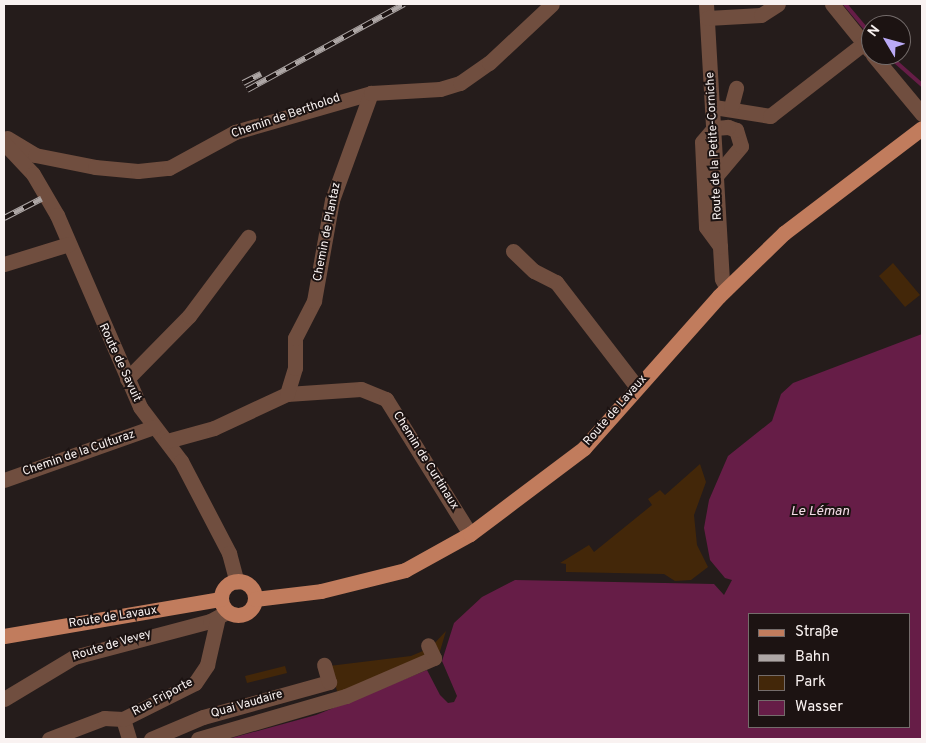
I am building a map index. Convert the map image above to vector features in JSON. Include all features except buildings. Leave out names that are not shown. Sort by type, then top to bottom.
[{"type":"main road","name":"Route de Lavaux","points":[[255,599],[297,596],[386,576],[470,534],[570,461],[728,288],[784,233],[922,128]]},
{"type":"main road","points":[[237,582],[252,588],[255,599],[248,612],[222,609],[228,585],[237,582]]},
{"type":"main road","name":"Route de Lavaux","points":[[4,636],[222,609]]},
{"type":"street","points":[[371,93],[440,90],[460,83],[489,63],[552,4]]},
{"type":"street","points":[[707,11],[762,15],[778,4]]},
{"type":"street","points":[[832,4],[861,40]]},
{"type":"street","name":"Route de la Petite-Corniche","points":[[707,11],[714,107],[722,279],[728,288]]},
{"type":"street","points":[[714,107],[731,107],[770,116],[861,55]]},
{"type":"street","points":[[881,65],[922,114]]},
{"type":"street","points":[[731,107],[736,88]]},
{"type":"street","name":"Chemin de Bertholod","points":[[4,138],[35,155],[95,167],[138,172],[169,168],[235,132],[371,93]]},
{"type":"street","name":"Chemin de Plantaz","points":[[288,394],[295,368],[295,338],[314,301],[332,200],[371,93]]},
{"type":"street","points":[[716,176],[741,146],[741,138],[736,130],[714,128],[702,142],[706,227],[720,247]]},
{"type":"street","name":"Route de Savuit","points":[[4,143],[41,186],[69,244],[127,379],[154,427],[167,441],[229,553],[237,582]]},
{"type":"street","points":[[127,379],[189,316],[248,237]]},
{"type":"street","points":[[4,264],[69,244]]},
{"type":"street","points":[[513,251],[534,271],[556,282],[637,387]]},
{"type":"street","name":"Chemin de Curtinaux","points":[[288,394],[361,388],[386,399],[470,534]]},
{"type":"street","points":[[167,441],[214,428],[288,394]]},
{"type":"street","name":"Chemin de la Culturaz","points":[[4,480],[154,427]]},
{"type":"street","name":"Route de Vevey","points":[[4,699],[74,657],[222,609]]},
{"type":"street","name":"Rue Friporte","points":[[49,739],[104,718],[123,719],[195,683],[207,665],[222,609]]},
{"type":"street","points":[[198,739],[346,696],[434,658],[428,645]]},
{"type":"street","name":"Quai Vaudaire","points":[[151,739],[203,718],[329,682],[324,665]]},
{"type":"street","name":"Rue Friporte","points":[[123,719],[129,739]]},
{"type":"green space","points":[[893,263],[920,295],[905,307],[879,276]]},
{"type":"green space","points":[[700,464],[706,482],[694,515],[697,545],[708,567],[691,580],[675,581],[664,574],[566,572],[566,564],[560,563],[589,545],[594,552],[652,505],[648,499],[660,490],[665,495]]},
{"type":"green space","points":[[446,631],[438,658],[340,700],[329,666],[411,656],[430,648]]},
{"type":"green space","points":[[285,666],[287,673],[247,683],[245,676]]},
{"type":"water","name":"Le Léman","points":[[922,334],[922,739],[228,739],[316,715],[427,670],[440,695],[448,703],[454,702],[457,696],[442,661],[454,623],[482,597],[515,580],[714,584],[724,595],[732,580],[725,578],[710,560],[704,528],[709,500],[728,456],[772,421],[781,394],[793,383]]},
{"type":"waterway","points":[[845,4],[861,23]]},
{"type":"waterway","points":[[899,65],[922,85]]},
{"type":"railway","points":[[247,90],[404,4]]},
{"type":"railway","points":[[243,83],[261,74]]},
{"type":"railway","points":[[4,218],[41,199]]}]
